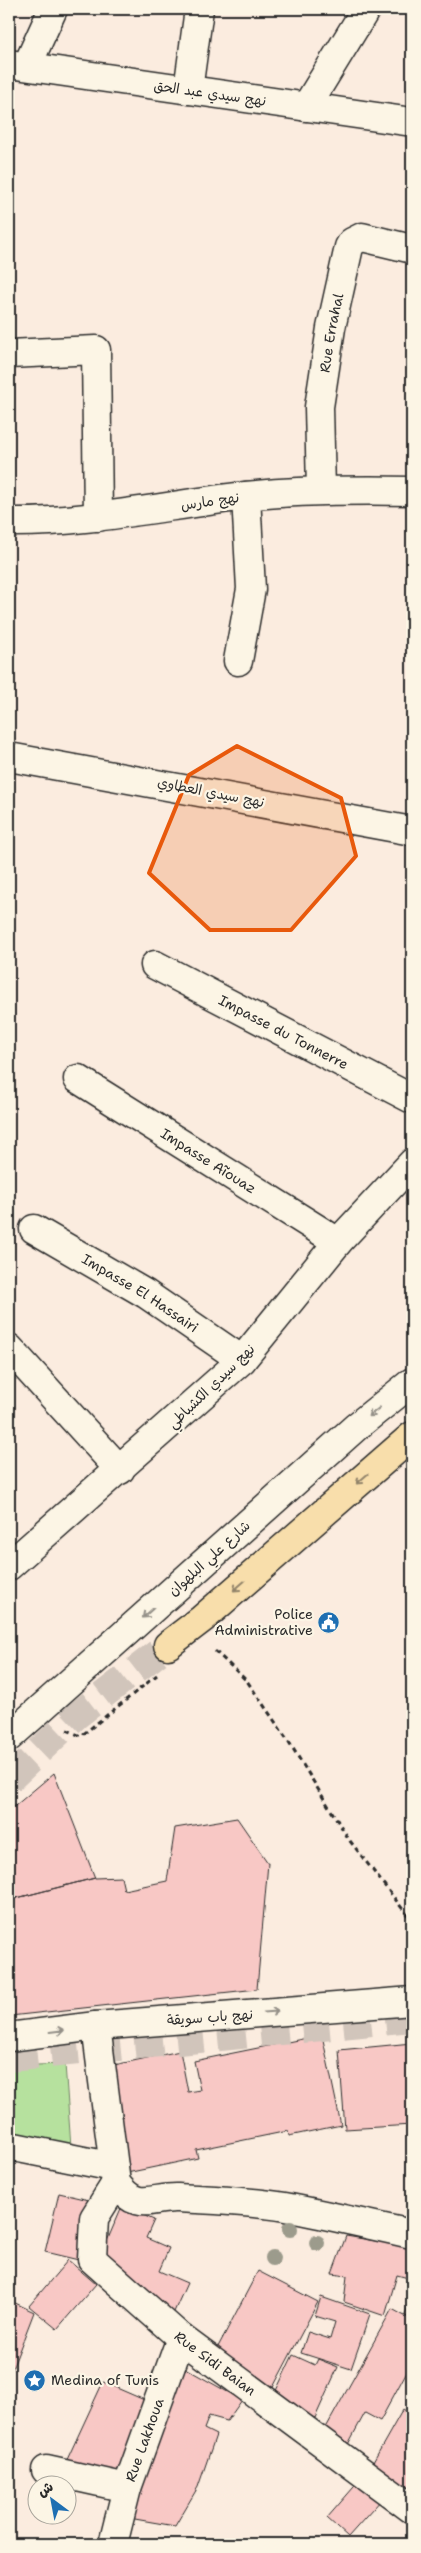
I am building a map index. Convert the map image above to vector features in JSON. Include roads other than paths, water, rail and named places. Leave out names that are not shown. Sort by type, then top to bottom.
[{"type":"main road","points":[[166,1657],[202,1619],[412,1436]]},
{"type":"street","points":[[18,65],[53,9]]},
{"type":"street","points":[[188,90],[199,9]]},
{"type":"street","points":[[306,107],[366,9]]},
{"type":"street","name":"نهج سيدي عبد الحق","points":[[18,65],[412,122]]},
{"type":"street","name":"Rue Errahal","points":[[321,490],[319,407],[331,328],[349,247],[352,242],[362,237],[412,249]]},
{"type":"street","points":[[9,354],[96,350],[98,516]]},
{"type":"street","name":"نهج مارس","points":[[9,522],[98,516],[246,496],[321,490],[412,490]]},
{"type":"street","points":[[238,661],[251,589],[246,496]]},
{"type":"street","name":"نهج سيدي العطاوي","points":[[9,756],[412,831]]},
{"type":"street","name":"Impasse du Tonnerre","points":[[155,965],[412,1100]]},
{"type":"street","name":"Impasse Aĩouaz","points":[[78,1079],[338,1242]]},
{"type":"street","name":"نهج سيدي الكشباطي","points":[[9,1566],[120,1470],[242,1360],[338,1242],[412,1163]]},
{"type":"street","name":"Impasse El Hassairi","points":[[34,1229],[146,1294],[242,1360]]},
{"type":"street","points":[[9,1348],[120,1470]]},
{"type":"street","name":"شارع علي البلهوان","points":[[9,1737],[356,1426],[412,1382]]},
{"type":"street","name":"نهج باب سويقة","points":[[9,2036],[96,2026],[412,2001]]},
{"type":"street","points":[[96,2026],[115,2175],[124,2194],[131,2198],[151,2202],[170,2198],[283,2207],[412,2234]]},
{"type":"street","points":[[9,2146],[115,2175]]},
{"type":"street","name":"Rue Sidi Baian","points":[[115,2175],[94,2218],[92,2258],[181,2338],[412,2509]]},
{"type":"street","name":"Rue Lakhoua","points":[[113,2544],[127,2488],[181,2338]]},
{"type":"street","points":[[46,2470],[127,2488]]},
{"type":"tunnel","points":[[9,1780],[76,1716],[168,1645]]},
{"type":"tunnel","points":[[9,2058],[412,2018]]},
{"type":"place","name":"Police Administrative","points":[[329,1622]]},
{"type":"place","name":"Medina of Tunis","points":[[35,2380]]}]
